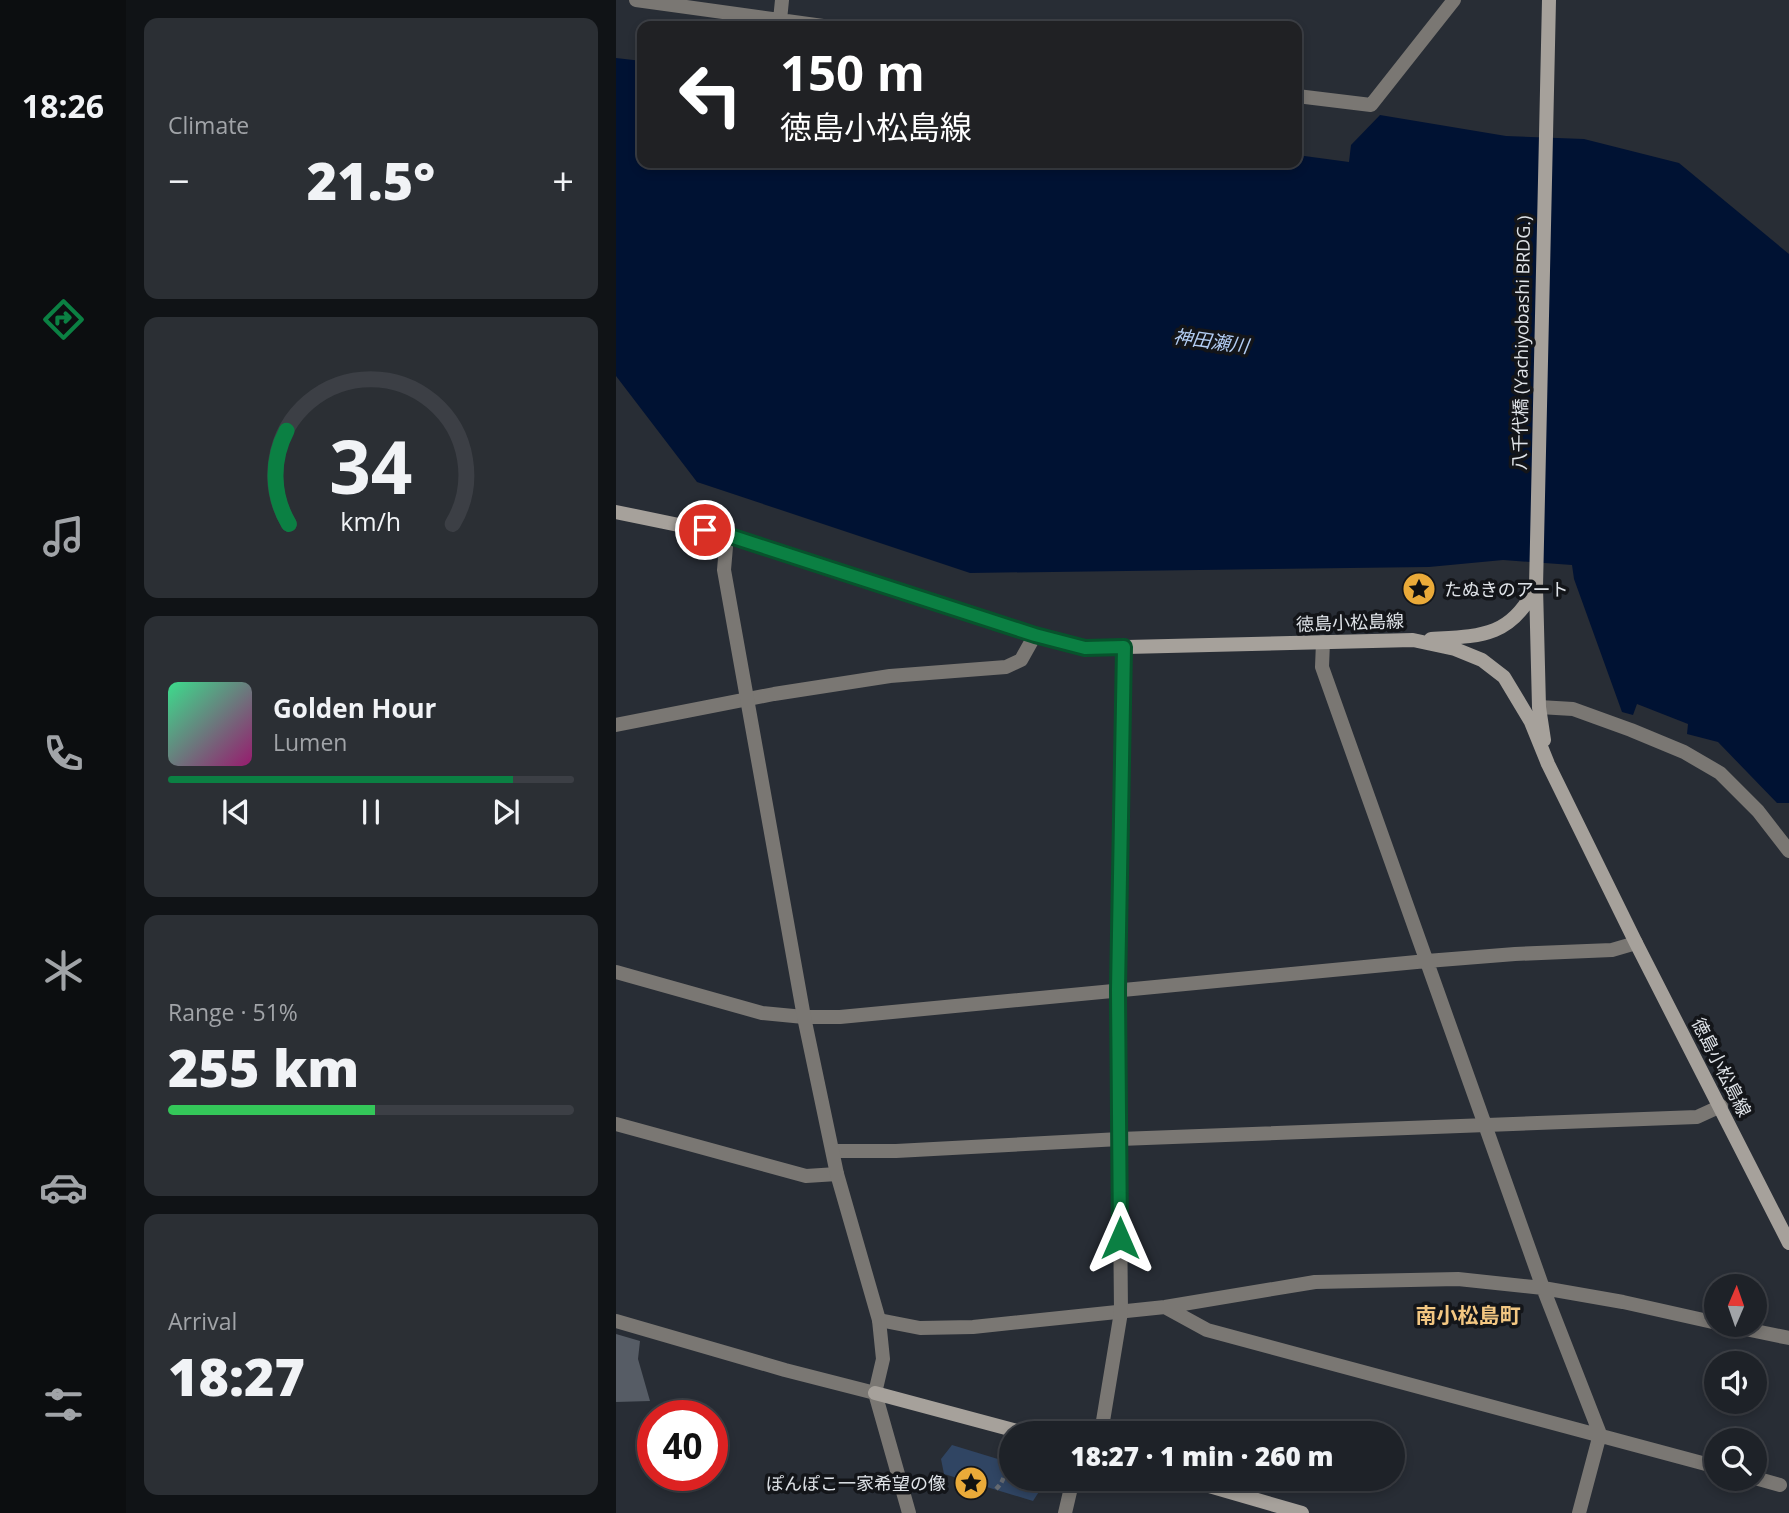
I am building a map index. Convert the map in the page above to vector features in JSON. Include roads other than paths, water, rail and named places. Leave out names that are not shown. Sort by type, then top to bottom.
[{"type":"main road","name":"八千代橋 (Yachiyobashi BRDG.)","points":[[1548,764],[1539,707],[1536,570],[1549,0]]},
{"type":"main road","name":"徳島小松島線","points":[[616,512],[727,535],[1035,635],[1085,648],[1413,640],[1455,649],[1482,660],[1504,677],[1531,722],[1548,764],[1636,943],[1789,1243]]},
{"type":"main road","points":[[1413,640],[1468,637],[1501,629],[1525,609],[1536,587]]},
{"type":"main road","points":[[875,1393],[999,1426]]},
{"type":"main road","points":[[1226,1491],[1302,1513]]},
{"type":"street","points":[[636,0],[787,21]]},
{"type":"street","points":[[780,20],[782,0]]},
{"type":"street","points":[[1302,97],[1371,105],[1454,0]]},
{"type":"street","points":[[727,535],[724,570],[804,1017],[836,1174],[879,1320],[883,1359],[875,1393],[909,1513]]},
{"type":"street","points":[[616,725],[890,676],[1006,667],[1021,660],[1035,635]]},
{"type":"street","points":[[1322,642],[1322,667],[1543,1288],[1600,1434],[1579,1513]]},
{"type":"street","points":[[1103,1421],[1121,1312],[1118,990],[1124,647]]},
{"type":"street","points":[[1539,707],[1573,709],[1684,752],[1720,772],[1758,811],[1789,850]]},
{"type":"street","points":[[616,972],[762,1013],[840,1017],[1427,961],[1612,950],[1636,943]]},
{"type":"street","points":[[833,1151],[896,1151],[1120,1139],[1697,1117],[1721,1106]]},
{"type":"street","points":[[616,1124],[806,1176],[836,1174]]},
{"type":"street","points":[[879,1320],[920,1328],[973,1327],[1165,1307],[1315,1282],[1458,1279],[1543,1288],[1704,1320]]},
{"type":"street","points":[[1165,1307],[1208,1331],[1704,1463]]},
{"type":"street","points":[[616,1321],[875,1393]]},
{"type":"street","points":[[1768,1334],[1789,1338]]},
{"type":"street","points":[[1767,1481],[1780,1485]]},
{"type":"street","points":[[1065,1513],[1070,1491]]},
{"type":"water","name":"神田瀬川","points":[[616,58],[637,60],[637,168],[1302,168],[1302,156],[1349,162],[1351,145],[1380,115],[1506,136],[1584,139],[1679,163],[1789,254],[1789,803],[1777,803],[1718,742],[1687,734],[1688,724],[1637,704],[1633,715],[1622,712],[1574,579],[1572,565],[1503,560],[1429,567],[970,573],[697,482],[616,376]]},
{"type":"place","name":"たぬきのアート","points":[[1419,589]]},
{"type":"place","name":"ぽんぽこ一家希望の像","points":[[971,1483]]},
{"type":"district","name":"南小松島町","points":[[1468,1315]]}]
